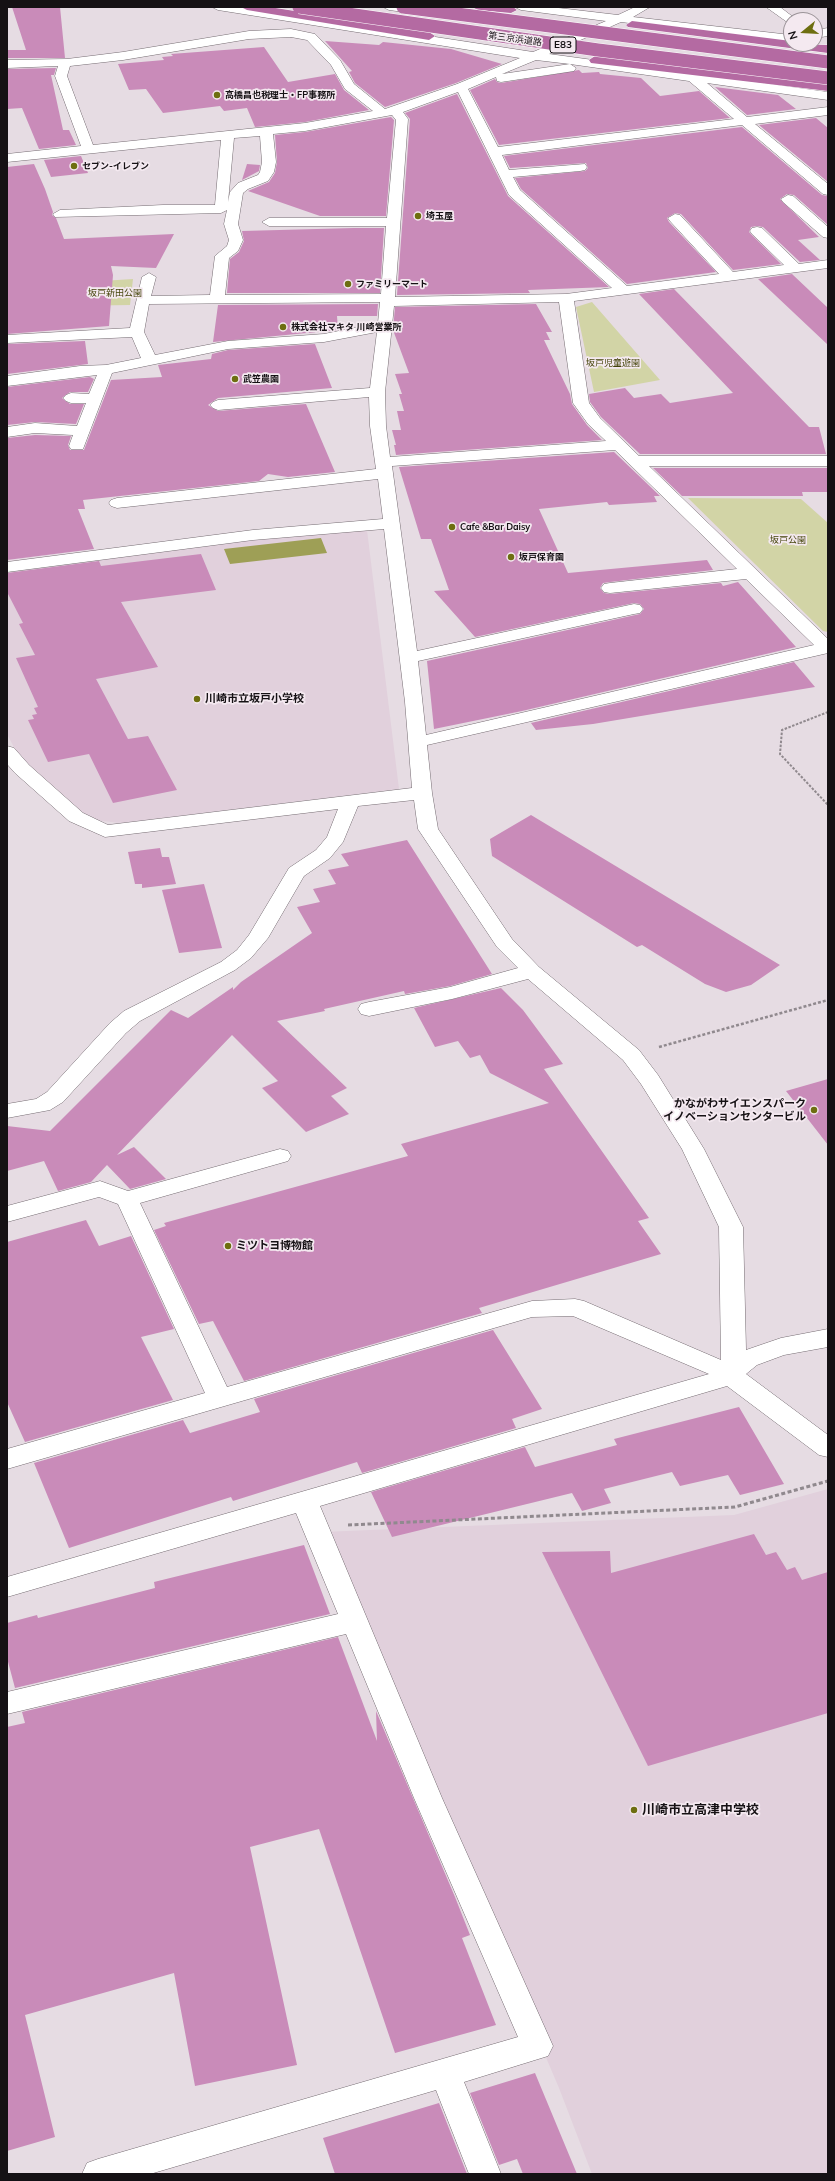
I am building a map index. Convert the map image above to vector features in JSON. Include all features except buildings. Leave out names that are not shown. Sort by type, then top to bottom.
[{"type":"highway","points":[[247,7],[579,58],[828,87]]},
{"type":"highway","name":"第三京浜道路","points":[[299,7],[598,50],[828,78]]},
{"type":"highway","name":"第三京浜道路","points":[[403,7],[828,62]]},
{"type":"highway","points":[[478,7],[828,49]]},
{"type":"street","points":[[218,7],[533,56],[828,96]]},
{"type":"street","points":[[328,7],[568,41],[828,74]]},
{"type":"street","points":[[389,7],[584,35],[828,65]]},
{"type":"street","points":[[521,7],[559,9],[620,18],[783,37]]},
{"type":"street","points":[[7,158],[336,123],[390,112],[461,87],[584,35],[644,7]]},
{"type":"street","points":[[772,7],[783,15]]},
{"type":"street","points":[[7,64],[65,62],[64,63],[123,56],[249,35],[291,33],[311,37],[336,63],[348,86],[402,119],[385,328],[377,392],[378,426],[409,658],[422,793],[428,828],[504,943],[532,971],[631,1055],[650,1080],[693,1149],[731,1227],[732,1374]]},
{"type":"street","points":[[64,63],[61,76],[67,96],[89,150]]},
{"type":"street","points":[[480,78],[496,78],[595,64]]},
{"type":"street","points":[[692,77],[828,191]]},
{"type":"street","points":[[461,87],[493,152],[513,188],[624,291]]},
{"type":"street","points":[[493,152],[828,111]]},
{"type":"street","points":[[217,298],[222,256],[233,248],[236,240],[231,224],[237,192],[243,186],[262,178],[267,172],[269,162],[266,131]]},
{"type":"street","points":[[60,214],[163,209],[221,209],[228,135]]},
{"type":"street","points":[[506,174],[580,167]]},
{"type":"street","points":[[513,188],[526,187]]},
{"type":"street","points":[[788,199],[828,234]]},
{"type":"street","points":[[675,218],[730,277]]},
{"type":"street","points":[[268,222],[393,222]]},
{"type":"street","points":[[757,231],[795,268]]},
{"type":"street","points":[[143,300],[217,298],[387,300],[566,298],[828,264]]},
{"type":"street","points":[[149,277],[137,332],[150,361]]},
{"type":"street","points":[[566,298],[581,403],[594,421],[828,647]]},
{"type":"street","points":[[7,381],[80,371],[106,370],[228,345],[324,338],[369,328],[385,328]]},
{"type":"street","points":[[7,339],[137,332]]},
{"type":"street","points":[[77,446],[106,370]]},
{"type":"street","points":[[218,405],[377,392]]},
{"type":"street","points":[[71,398],[95,399]]},
{"type":"street","points":[[7,432],[35,428],[83,431]]},
{"type":"street","points":[[118,503],[156,493],[384,468],[618,445]]},
{"type":"street","points":[[635,461],[828,461]]},
{"type":"street","points":[[7,567],[253,535],[392,523]]},
{"type":"street","points":[[610,588],[750,573]]},
{"type":"street","points":[[409,658],[634,609]]},
{"type":"street","points":[[418,742],[828,647]]},
{"type":"street","points":[[7,752],[22,769],[76,817],[105,831],[351,800],[422,793]]},
{"type":"street","points":[[7,1111],[42,1104],[55,1097],[118,1028],[132,1016],[228,966],[244,954],[258,938],[296,872],[324,854],[336,838],[351,800]]},
{"type":"street","points":[[369,1009],[452,993],[532,971]]},
{"type":"street","points":[[7,1214],[100,1189],[127,1199],[280,1156]]},
{"type":"street","points":[[127,1199],[220,1398]]},
{"type":"street","points":[[7,1459],[532,1309],[575,1307],[732,1374],[828,1448]]},
{"type":"street","points":[[7,1587],[680,1392],[725,1378],[732,1374],[748,1359],[781,1347],[828,1338]]},
{"type":"street","points":[[98,2174],[537,2046],[428,1798],[304,1500]]},
{"type":"street","points":[[7,1703],[354,1621]]},
{"type":"street","points":[[445,2072],[485,2174]]},
{"type":"path","points":[[828,712],[782,730],[780,754],[828,805]]},
{"type":"path","points":[[631,1055],[828,1000]]},
{"type":"path","points":[[315,1526],[735,1507],[828,1481]]},
{"type":"shaded area","name":"川崎市立坂戸小学校","points":[[367,530],[399,789],[121,823],[93,820],[78,811],[18,755],[7,734],[7,572],[238,542]]},
{"type":"shaded area","points":[[321,538],[327,553],[230,564],[224,549]]},
{"type":"shaded area","name":"川崎市立高津中学校","points":[[828,1489],[828,2174],[592,2174],[559,2088],[322,1532],[734,1515]]},
{"type":"green space","name":"坂戸新田公園","points":[[133,279],[130,305],[7,307],[7,287]]},
{"type":"green space","name":"坂戸児童遊園","points":[[592,302],[660,380],[594,392],[576,307]]},
{"type":"green space","name":"坂戸公園","points":[[688,498],[801,499],[828,523],[828,632],[823,631]]},
{"type":"place","name":"高橋昌也税理士・FP事務所","points":[[217,95]]},
{"type":"place","name":"セブン-イレブン","points":[[74,166]]},
{"type":"place","name":"埼玉屋","points":[[418,216]]},
{"type":"place","name":"ファミリーマート","points":[[348,284]]},
{"type":"place","name":"株式会社マキタ 川崎営業所","points":[[283,327]]},
{"type":"place","name":"武笠農園","points":[[235,379]]},
{"type":"place","name":"Cafe &Bar Daisy","points":[[452,527]]},
{"type":"place","name":"坂戸保育園","points":[[511,557]]},
{"type":"place","name":"川崎市立坂戸小学校","points":[[197,699]]},
{"type":"place","name":"かながわサイエンスパーク イノベーションセンタービル","points":[[814,1110]]},
{"type":"place","name":"ミツトヨ博物館","points":[[228,1246]]},
{"type":"place","name":"川崎市立高津中学校","points":[[634,1810]]}]
